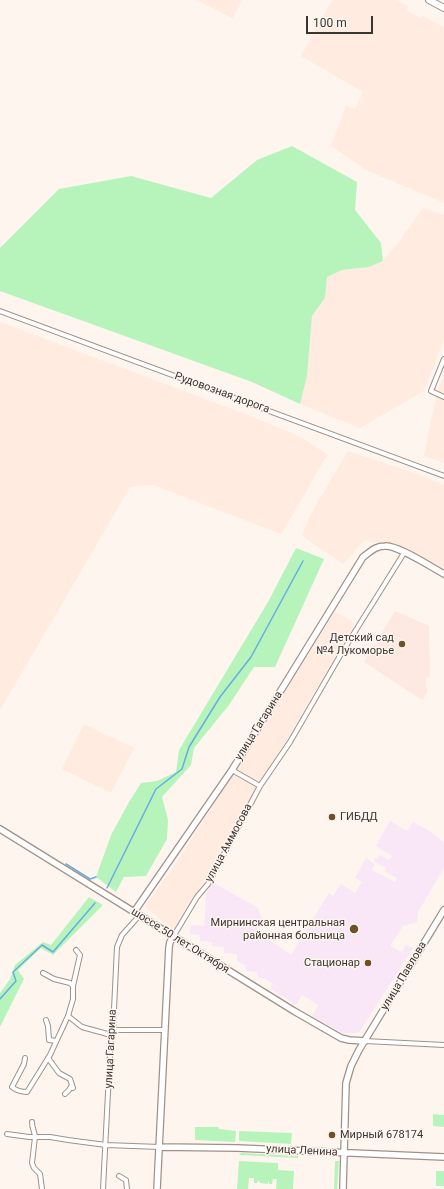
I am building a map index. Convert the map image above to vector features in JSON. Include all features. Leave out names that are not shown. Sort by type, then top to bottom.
[{"type":"main road","points":[[429,0],[444,8]]},
{"type":"main road","name":"улица Гагарина","points":[[136,914],[232,770],[363,557],[374,548],[385,545],[404,553]]},
{"type":"main road","points":[[404,553],[444,574]]},
{"type":"main road","name":"шоссе 50 лет Октября","points":[[0,829],[264,994],[341,1038],[365,1041]]},
{"type":"main road","name":"улица Павлова","points":[[343,1189],[346,1083],[351,1066],[444,910]]},
{"type":"main road","name":"улица Аммосова","points":[[158,1189],[168,948],[173,937]]},
{"type":"main road","name":"улица Ленина","points":[[160,1147],[235,1148],[444,1157]]},
{"type":"street","name":"Рудовозная дорога","points":[[0,311],[444,476]]},
{"type":"street","points":[[444,359],[431,391],[444,397]]},
{"type":"street","name":"улица Аммосова","points":[[173,937],[197,897],[208,884],[260,786],[290,742],[343,650],[404,553]]},
{"type":"street","points":[[232,770],[260,786]]},
{"type":"street","name":"улица Гагарина","points":[[103,1189],[111,1035],[113,1030],[118,947],[122,935],[136,914]]},
{"type":"street","points":[[25,1058],[24,1064],[12,1087],[16,1091],[27,1092],[48,1058],[68,1016],[73,999],[73,986],[80,955],[76,950]]},
{"type":"street","points":[[44,973],[54,979],[70,983],[73,986]]},
{"type":"street","points":[[68,1016],[82,1027],[111,1035]]},
{"type":"street","points":[[46,1020],[49,1040],[56,1041]]},
{"type":"street","points":[[113,1030],[165,1030]]},
{"type":"street","points":[[365,1041],[444,1044]]},
{"type":"street","points":[[48,1058],[58,1073],[70,1079],[72,1086],[65,1094]]},
{"type":"street","points":[[32,1122],[32,1130],[35,1134],[32,1163],[34,1168],[40,1174],[42,1189]]},
{"type":"street","points":[[7,1134],[30,1137],[50,1137],[106,1145],[160,1147]]},
{"type":"street","points":[[119,1176],[126,1180],[127,1189]]},
{"type":"shaded area","points":[[197,0],[242,0],[232,18]]},
{"type":"shaded area","points":[[332,0],[397,0],[408,6],[406,10],[421,18],[423,16],[444,27],[444,203],[366,170],[331,146],[346,106],[355,109],[363,92],[301,56]]},
{"type":"shaded area","points":[[423,208],[444,215],[444,340],[424,391],[360,428],[300,404],[307,376],[312,316],[325,298],[327,277],[342,270],[369,267],[383,261]]},
{"type":"shaded area","points":[[0,322],[240,412],[301,437],[328,455],[317,471],[281,534],[153,485],[130,487],[0,710]]},
{"type":"shaded area","points":[[444,375],[444,463],[424,456],[437,391]]},
{"type":"shaded area","points":[[348,451],[418,474],[444,485],[444,572],[428,561],[389,544],[365,540],[343,564],[302,536],[316,505]]},
{"type":"shaded area","name":"Детский сад №4 Лукоморье","points":[[395,611],[429,626],[430,676],[426,678],[427,693],[422,700],[364,662]]},
{"type":"shaded area","points":[[335,612],[355,623],[175,930],[145,907],[181,856]]},
{"type":"shaded area","points":[[84,724],[134,748],[111,793],[62,769]]},
{"type":"shaded area","name":"Мирнинская центральная районная больница","points":[[390,821],[407,831],[413,822],[428,830],[444,842],[444,868],[418,912],[417,922],[403,926],[390,946],[402,952],[406,945],[413,948],[360,1031],[356,1033],[342,1033],[312,1016],[318,1005],[302,995],[296,1005],[270,988],[273,984],[264,978],[258,978],[257,972],[246,971],[245,964],[237,961],[237,954],[224,953],[224,947],[212,946],[212,942],[200,941],[200,935],[190,934],[191,925],[204,926],[206,896],[212,882],[258,908],[263,922],[256,931],[291,955],[329,893],[333,896],[341,884],[355,893],[362,882],[355,878],[366,858],[375,864],[372,870],[395,882],[397,878],[384,871],[386,868],[374,860],[380,855],[389,860],[392,856],[376,846]]},
{"type":"green space","points":[[292,146],[357,182],[355,210],[381,243],[383,261],[369,267],[342,270],[327,277],[325,298],[312,316],[307,376],[300,404],[252,382],[0,291],[0,248],[59,189],[131,176],[211,198],[257,160]]},
{"type":"green space","points":[[296,548],[324,559],[275,667],[254,667],[229,705],[194,748],[191,765],[162,797],[168,820],[167,839],[146,876],[124,877],[116,892],[96,877],[111,835],[141,783],[157,781],[176,772],[179,750],[268,602]]},
{"type":"green space","points":[[89,897],[103,905],[53,955],[41,948],[18,970],[24,979],[0,1027],[0,993],[10,979],[15,965],[43,942],[51,945]]},
{"type":"green space","points":[[433,1114],[444,1115],[444,1127],[433,1126]]},
{"type":"green space","points":[[195,1127],[218,1127],[219,1129],[236,1131],[235,1142],[195,1140]]},
{"type":"green space","points":[[239,1131],[292,1133],[291,1144],[239,1141]]},
{"type":"green space","points":[[241,1153],[298,1156],[298,1158],[239,1155]]},
{"type":"green space","points":[[239,1161],[278,1163],[278,1170],[294,1171],[293,1189],[276,1189],[277,1179],[273,1179],[272,1184],[269,1184],[268,1182],[268,1184],[260,1183],[258,1181],[257,1183],[254,1183],[254,1178],[249,1178],[248,1189],[237,1189]]},
{"type":"green space","points":[[335,1161],[339,1161],[337,1189],[334,1189]]},
{"type":"green space","points":[[436,1171],[444,1171],[444,1186],[436,1186]]},
{"type":"waterway","points":[[107,888],[156,789],[182,769],[189,747],[220,697],[251,657],[303,561]]},
{"type":"waterway","points":[[66,864],[90,879],[96,877]]},
{"type":"waterway","points":[[0,999],[16,981],[13,972],[42,945],[53,952],[95,903]]},
{"type":"place","name":"Детский сад №4 Лукоморье","points":[[402,644]]},
{"type":"place","name":"ГИБДД","points":[[332,817]]},
{"type":"place","name":"Мирнинская центральная районная больница","points":[[354,929]]},
{"type":"place","name":"Стационар","points":[[368,963]]},
{"type":"place","name":"Мирный 678174","points":[[332,1135]]}]
